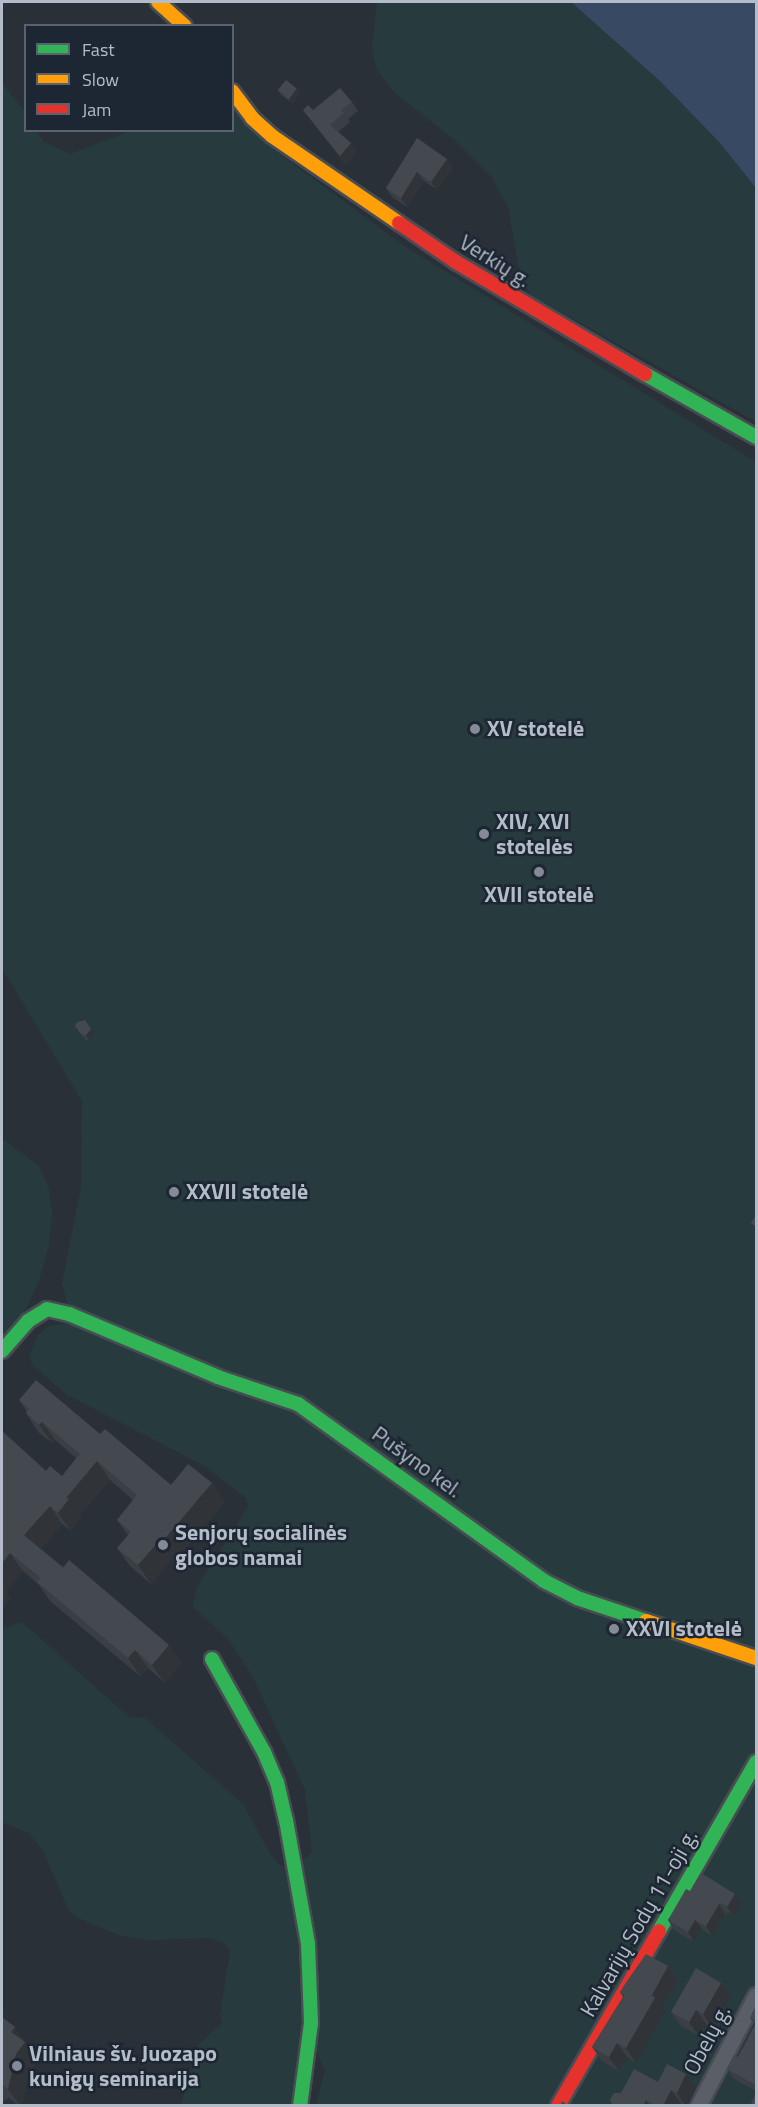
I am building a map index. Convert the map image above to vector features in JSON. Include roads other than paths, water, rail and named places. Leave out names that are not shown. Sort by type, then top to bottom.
[{"type":"street","points":[[158,2],[183,24]]},
{"type":"street","name":"Verkių g.","points":[[234,94],[252,118],[273,136],[429,244],[519,302],[756,437]]},
{"type":"street","name":"Pušyno kel.","points":[[2,1351],[28,1321],[47,1310],[69,1314],[218,1377],[298,1404],[544,1581],[577,1598],[756,1658]]},
{"type":"street","points":[[212,1659],[264,1752],[277,1782],[286,1820],[308,1944],[311,2023],[300,2106]]},
{"type":"street","name":"Kalvarijų Sodų 11-oji g.","points":[[558,2106],[756,1762]]},
{"type":"street","name":"Obelų g.","points":[[698,2106],[756,1995]]},
{"type":"water","points":[[571,2],[756,2],[756,188],[720,143],[661,82]]},
{"type":"place","name":"XV stotelė","points":[[475,729]]},
{"type":"place","name":"XIV, XVI stotelės","points":[[484,834]]},
{"type":"place","name":"XVII stotelė","points":[[539,872]]},
{"type":"place","name":"XXVII stotelė","points":[[174,1192]]},
{"type":"place","name":"Senjorų socialinės globos namai","points":[[163,1545]]},
{"type":"place","name":"XXVI stotelė","points":[[614,1629]]},
{"type":"place","name":"Vilniaus šv. Juozapo kunigų seminarija","points":[[17,2066]]}]
